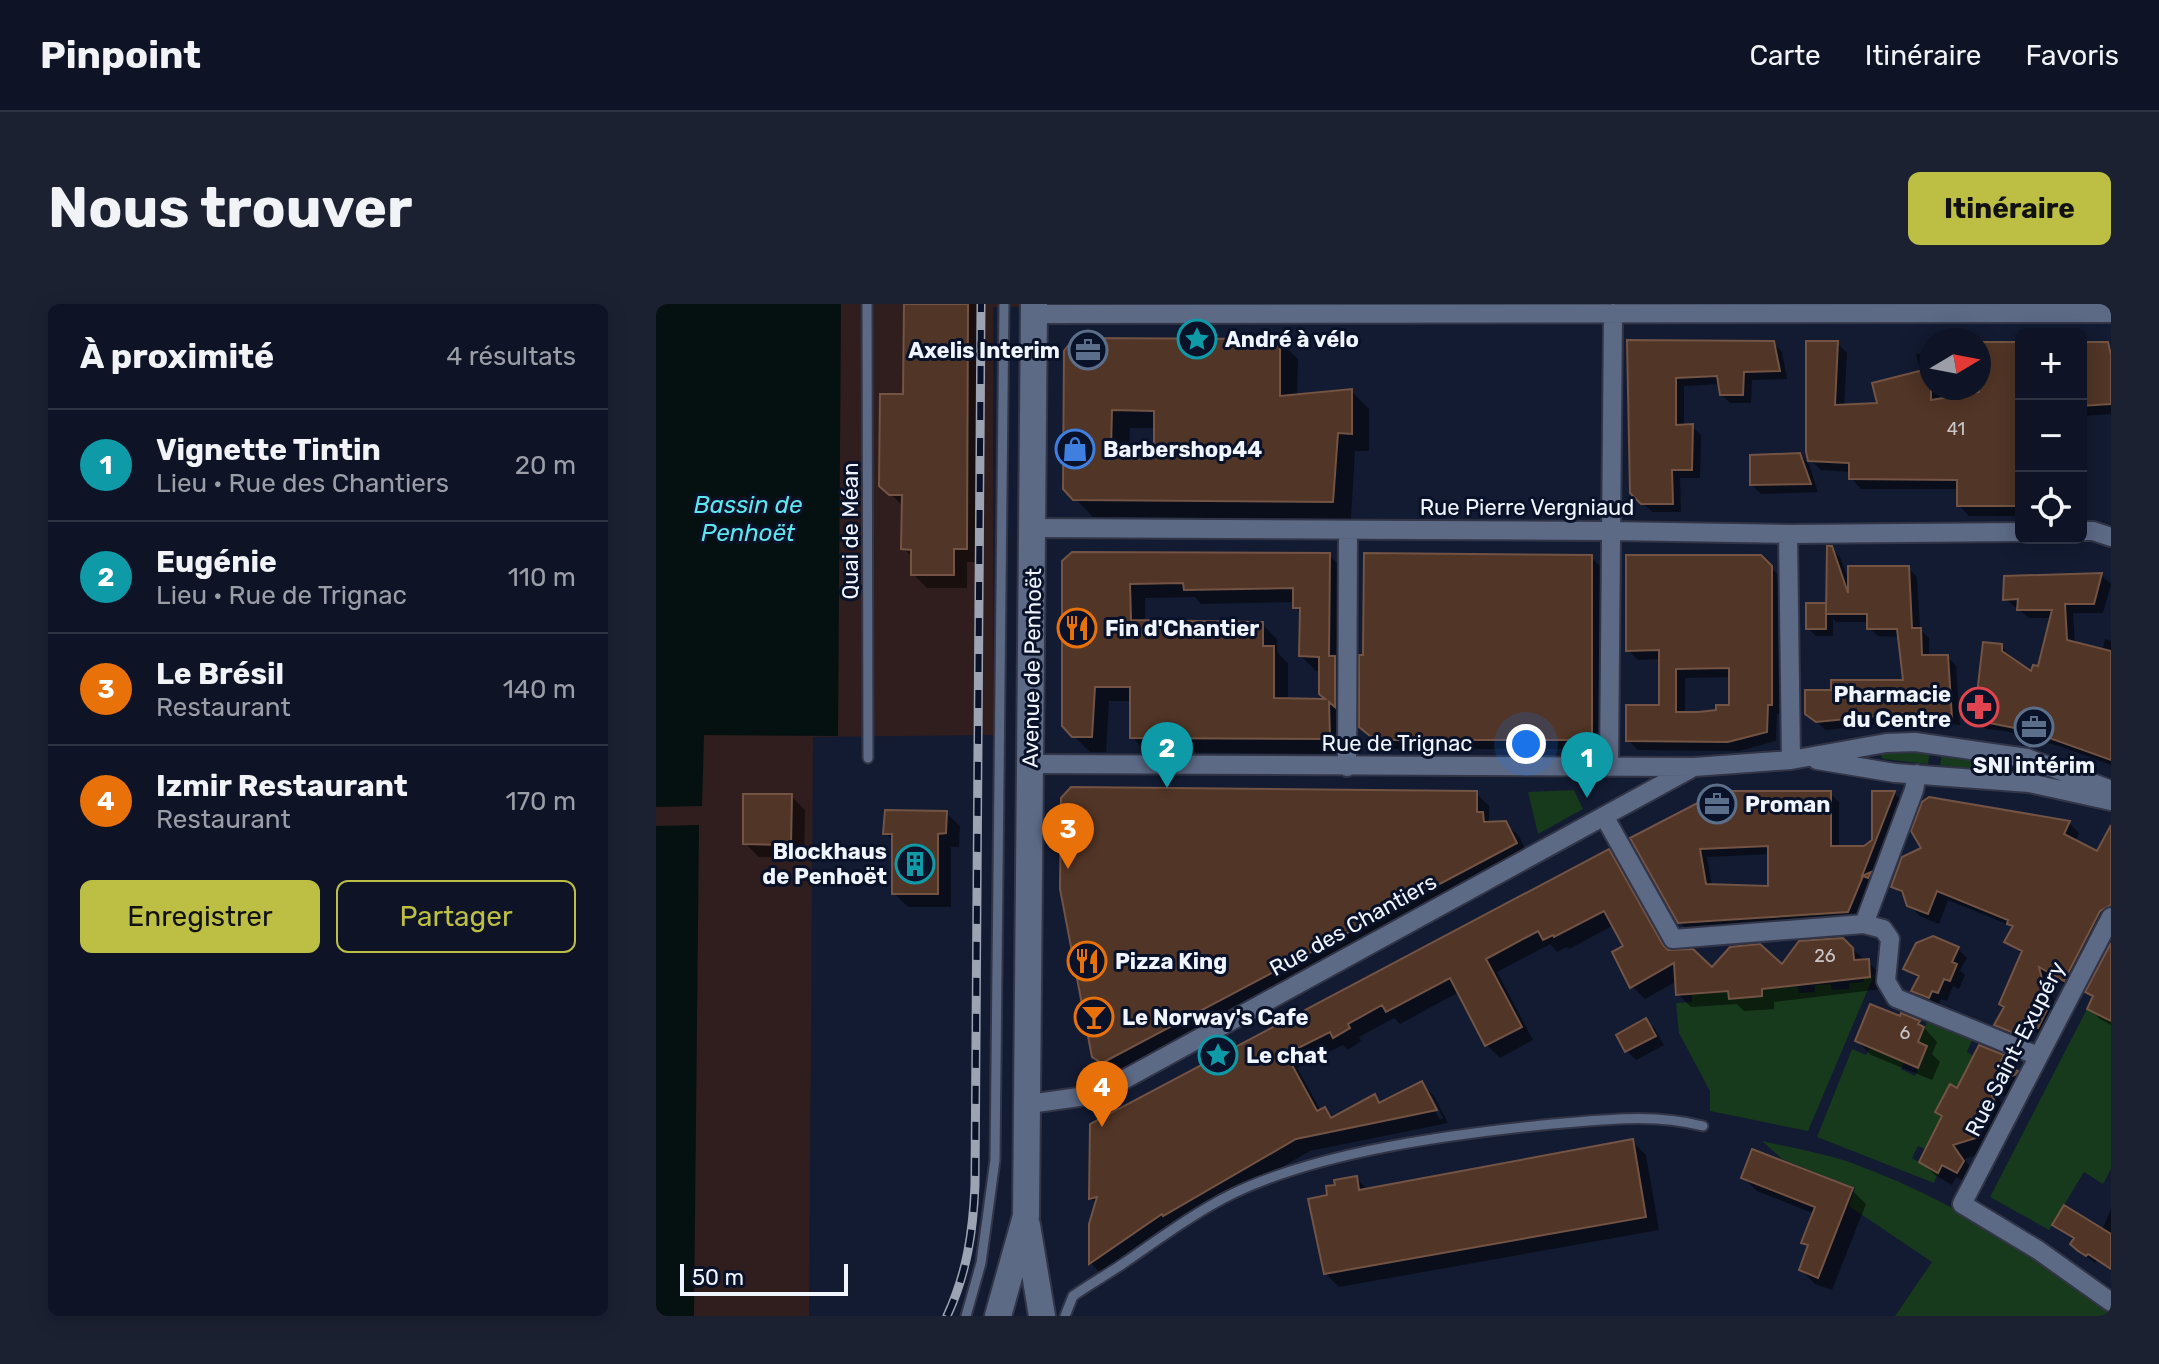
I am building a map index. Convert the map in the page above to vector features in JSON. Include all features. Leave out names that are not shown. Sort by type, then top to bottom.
[{"type":"main road","name":"Avenue de Penhoët","points":[[998,1316],[1026,1216],[1034,309]]},
{"type":"main road","points":[[1026,1216],[1042,1316]]},
{"type":"street","points":[[1034,309],[2111,313]]},
{"type":"street","points":[[1609,767],[1613,313]]},
{"type":"street","name":"Rue Pierre Vergniaud","points":[[1034,528],[1788,534],[2015,532]]},
{"type":"street","points":[[1347,767],[1348,531]]},
{"type":"street","points":[[2087,531],[2111,537]]},
{"type":"street","points":[[1788,534],[1800,759]]},
{"type":"street","name":"Rue de Trignac","points":[[1031,764],[1694,767],[1800,759],[1886,743],[1938,744],[2027,758],[2111,790]]},
{"type":"street","name":"Rue de Trignac","points":[[1800,759],[1868,770],[2029,783],[2111,801]]},
{"type":"street","name":"Rue des Chantiers","points":[[1029,1104],[1105,1090],[1694,767]]},
{"type":"street","points":[[1864,924],[1914,790],[1917,774]]},
{"type":"street","points":[[1604,816],[1673,939],[1864,924],[1883,929],[1890,939],[1886,981],[1896,998],[2038,1056]]},
{"type":"street","name":"Rue Saint-Exupéry","points":[[2108,1292],[1962,1204],[2111,917]]},
{"type":"lane","name":"Quai de Méan","points":[[867,304],[868,758]]},
{"type":"lane","points":[[966,1316],[981,1263],[995,1160],[1004,304]]},
{"type":"lane","points":[[1065,1316],[1073,1296],[1182,1223],[1232,1194],[1279,1175],[1349,1155],[1470,1134],[1578,1122],[1671,1118],[1703,1126]]},
{"type":"shaded area","points":[[656,304],[1370,304],[993,307],[993,735],[813,737],[809,1316],[656,1316]]},
{"type":"green space","points":[[1930,752],[1928,764],[1883,759],[1880,753]]},
{"type":"green space","points":[[1942,754],[1996,763],[1991,770],[1940,765]]},
{"type":"green space","points":[[1574,790],[1583,809],[1538,834],[1528,792]]},
{"type":"green space","points":[[1874,975],[1808,1131],[1710,1111],[1710,1091],[1679,1033],[1676,1003],[1692,1002],[1692,994],[1728,991],[1729,999],[1762,996],[1762,989],[1798,986],[1799,993],[1814,992],[1815,985],[1831,984],[1832,990],[1849,989],[1849,983],[1864,982],[1864,977]]},
{"type":"green space","points":[[2087,1009],[2111,1021],[2111,1169],[2103,1184],[2084,1172],[2049,1230],[1990,1197]]},
{"type":"green space","points":[[1928,1020],[1973,1038],[1967,1052],[1974,1056],[1957,1088],[1950,1084],[1935,1112],[1942,1116],[1925,1149],[1918,1146],[1912,1158],[1938,1173],[1934,1183],[1817,1137],[1852,1049],[1866,1055],[1870,1048],[1904,1062],[1901,1069],[1915,1076],[1927,1047],[1918,1042]]},
{"type":"green space","points":[[1762,1141],[1841,1159],[1921,1192],[2019,1247],[2081,1290],[2111,1316],[1895,1316],[1932,1262],[1849,1206],[1855,1188],[1782,1159]]},
{"type":"water","name":"Bassin de Penhoët","points":[[656,304],[841,304],[838,736],[704,735],[702,806],[656,807]]},
{"type":"water","points":[[699,825],[694,1316],[656,1316],[656,826]]},
{"type":"building","points":[[904,304],[968,304],[967,549],[954,549],[954,575],[911,575],[911,550],[901,549],[902,495],[889,495],[879,486],[880,394],[903,394]]},
{"type":"building","points":[[1074,338],[1280,339],[1280,396],[1352,389],[1352,434],[1338,433],[1333,502],[1073,500],[1063,489],[1064,351]],"holes":[[[1112,410],[1154,411],[1154,448],[1111,448]]]},
{"type":"building","points":[[1627,340],[1774,341],[1780,371],[1744,372],[1743,395],[1720,395],[1717,376],[1676,378],[1676,425],[1693,424],[1692,470],[1672,470],[1673,504],[1641,504],[1630,493]]},
{"type":"building","points":[[1806,341],[1838,341],[1835,405],[1877,403],[1872,383],[1919,371],[1919,400],[1991,400],[1991,342],[2015,342],[2015,506],[1957,506],[1957,480],[1849,479],[1849,463],[1808,461]]},
{"type":"building","points":[[2087,342],[2108,342],[2111,404],[2087,406]]},
{"type":"building","points":[[1800,453],[1811,484],[1750,485],[1750,455]]},
{"type":"building","points":[[1827,546],[1832,546],[1848,593],[1848,566],[1909,566],[1912,628],[1921,628],[1922,655],[1948,655],[1952,718],[1909,713],[1816,722],[1805,714],[1805,690],[1831,690],[1831,680],[1903,680],[1897,629],[1867,629],[1867,614],[1826,614]]},
{"type":"building","points":[[1072,552],[1330,553],[1329,656],[1335,656],[1335,707],[1329,702],[1330,739],[1130,738],[1130,687],[1095,687],[1092,737],[1072,737],[1062,726],[1062,561]],"holes":[[[1183,583],[1184,590],[1293,588],[1293,608],[1300,608],[1299,656],[1319,657],[1319,694],[1325,699],[1274,698],[1274,646],[1263,646],[1263,622],[1131,620],[1130,584]]]},
{"type":"building","points":[[1364,553],[1592,555],[1592,740],[1375,740],[1359,727]]},
{"type":"building","points":[[1626,555],[1761,555],[1772,566],[1772,705],[1768,705],[1767,732],[1728,742],[1626,741],[1626,705],[1659,705],[1659,650],[1626,651]],"holes":[[[1729,668],[1729,705],[1716,705],[1716,710],[1676,712],[1676,669]]]},
{"type":"building","points":[[2102,573],[2094,604],[2065,604],[2067,640],[2111,651],[2111,760],[2030,731],[1974,720],[1983,642],[2002,644],[2002,651],[2031,671],[2033,665],[2038,666],[2052,610],[2017,610],[2018,599],[2003,600],[2004,576]]},
{"type":"building","points":[[1806,603],[1826,603],[1826,629],[1806,629]]},
{"type":"building","points":[[1071,787],[1477,791],[1477,812],[1483,812],[1484,822],[1506,821],[1517,843],[1102,1063],[1092,1057],[1060,889],[1061,798]]},
{"type":"building","points":[[1730,791],[1831,791],[1831,846],[1864,846],[1872,840],[1872,791],[1895,791],[1862,876],[1871,872],[1868,878],[1863,876],[1848,912],[1678,923],[1630,838],[1713,795]],"holes":[[[1768,846],[1768,886],[1706,884],[1700,849]]]},
{"type":"building","points":[[743,794],[792,794],[791,845],[743,844]]},
{"type":"building","points":[[1929,797],[2070,821],[2064,834],[2097,851],[2111,825],[2111,905],[2100,911],[2064,981],[2039,967],[2049,1006],[2038,1028],[2022,1022],[2016,1034],[1994,1025],[2004,1007],[1999,1004],[2022,951],[2004,942],[2013,926],[2007,924],[2008,920],[1937,891],[1928,914],[1907,906],[1902,891],[1891,887],[1902,857],[1921,848],[1911,831],[1922,802]]},
{"type":"building","name":"Blockhaus de Penhoët","points":[[885,810],[947,811],[946,833],[938,834],[938,894],[892,894],[892,834],[883,834]]},
{"type":"building","points":[[1609,849],[1668,950],[1693,949],[1712,967],[1730,947],[1760,944],[1782,964],[1799,941],[1843,938],[1853,948],[1854,960],[1869,959],[1870,977],[1762,989],[1762,996],[1729,999],[1728,991],[1676,995],[1674,963],[1630,988],[1612,952],[1623,946],[1604,911],[1554,937],[1543,940],[1538,931],[1486,959],[1522,1027],[1485,1046],[1450,978],[1386,1012],[1382,1005],[1348,1024],[1350,1028],[1333,1038],[1330,1032],[1286,1054],[1317,1111],[1325,1107],[1331,1118],[1375,1094],[1379,1103],[1422,1081],[1437,1110],[1296,1139],[1162,1214],[1089,1264],[1089,1224],[1097,1197],[1089,1199],[1090,1124]]},
{"type":"building","points":[[1933,936],[1959,947],[1952,962],[1957,964],[1950,981],[1944,979],[1938,993],[1932,991],[1929,998],[1911,991],[1919,976],[1903,969],[1916,943]]},
{"type":"building","points":[[2111,943],[2111,1021],[2087,1009],[2093,996],[2085,992]]},
{"type":"building","points":[[1870,1004],[1920,1021],[1918,1024],[1924,1027],[1918,1042],[1927,1046],[1918,1068],[1855,1041]]},
{"type":"building","points":[[1646,1018],[1656,1036],[1625,1052],[1616,1035]]},
{"type":"building","points":[[1979,1045],[2004,1055],[2001,1061],[2018,1071],[2015,1075],[1987,1084],[1995,1102],[1976,1138],[1953,1145],[1964,1161],[1957,1173],[1942,1165],[1938,1173],[1919,1162],[1942,1116],[1935,1112],[1950,1084],[1957,1088]]},
{"type":"building","points":[[1633,1139],[1646,1217],[1324,1274],[1308,1199],[1327,1195],[1326,1186],[1335,1185],[1334,1180],[1357,1176],[1359,1190]]},
{"type":"building","points":[[1752,1149],[1853,1188],[1818,1278],[1799,1270],[1808,1245],[1801,1243],[1815,1207],[1741,1178]]},
{"type":"building","points":[[2064,1205],[2111,1234],[2111,1269],[2078,1251],[2070,1244],[2074,1238],[2052,1225]]},
{"type":"railway","points":[[947,1316],[968,1252],[975,1185],[981,304]]},
{"type":"place","name":"André à vélo","points":[[1197,339]]},
{"type":"place","name":"Axelis Interim","points":[[1088,350]]},
{"type":"place","name":"Barbershop44","points":[[1075,449]]},
{"type":"place","name":"Fin d'Chantier","points":[[1077,628]]},
{"type":"place","name":"Pharmacie du Centre","points":[[1979,707]]},
{"type":"place","name":"SNI intérim","points":[[2034,727]]},
{"type":"place","name":"Eugénie","points":[[1167,788]]},
{"type":"place","name":"Vignette Tintin","points":[[1587,798]]},
{"type":"place","name":"Proman","points":[[1717,804]]},
{"type":"place","name":"Blockhaus de Penhoët","points":[[915,864]]},
{"type":"place","name":"Le Brésil","points":[[1068,869]]},
{"type":"place","name":"Pizza King","points":[[1087,961]]},
{"type":"place","name":"Le Norway's Cafe","points":[[1094,1017]]},
{"type":"place","name":"Le chat","points":[[1218,1055]]},
{"type":"place","name":"Izmir Restaurant","points":[[1102,1127]]}]
